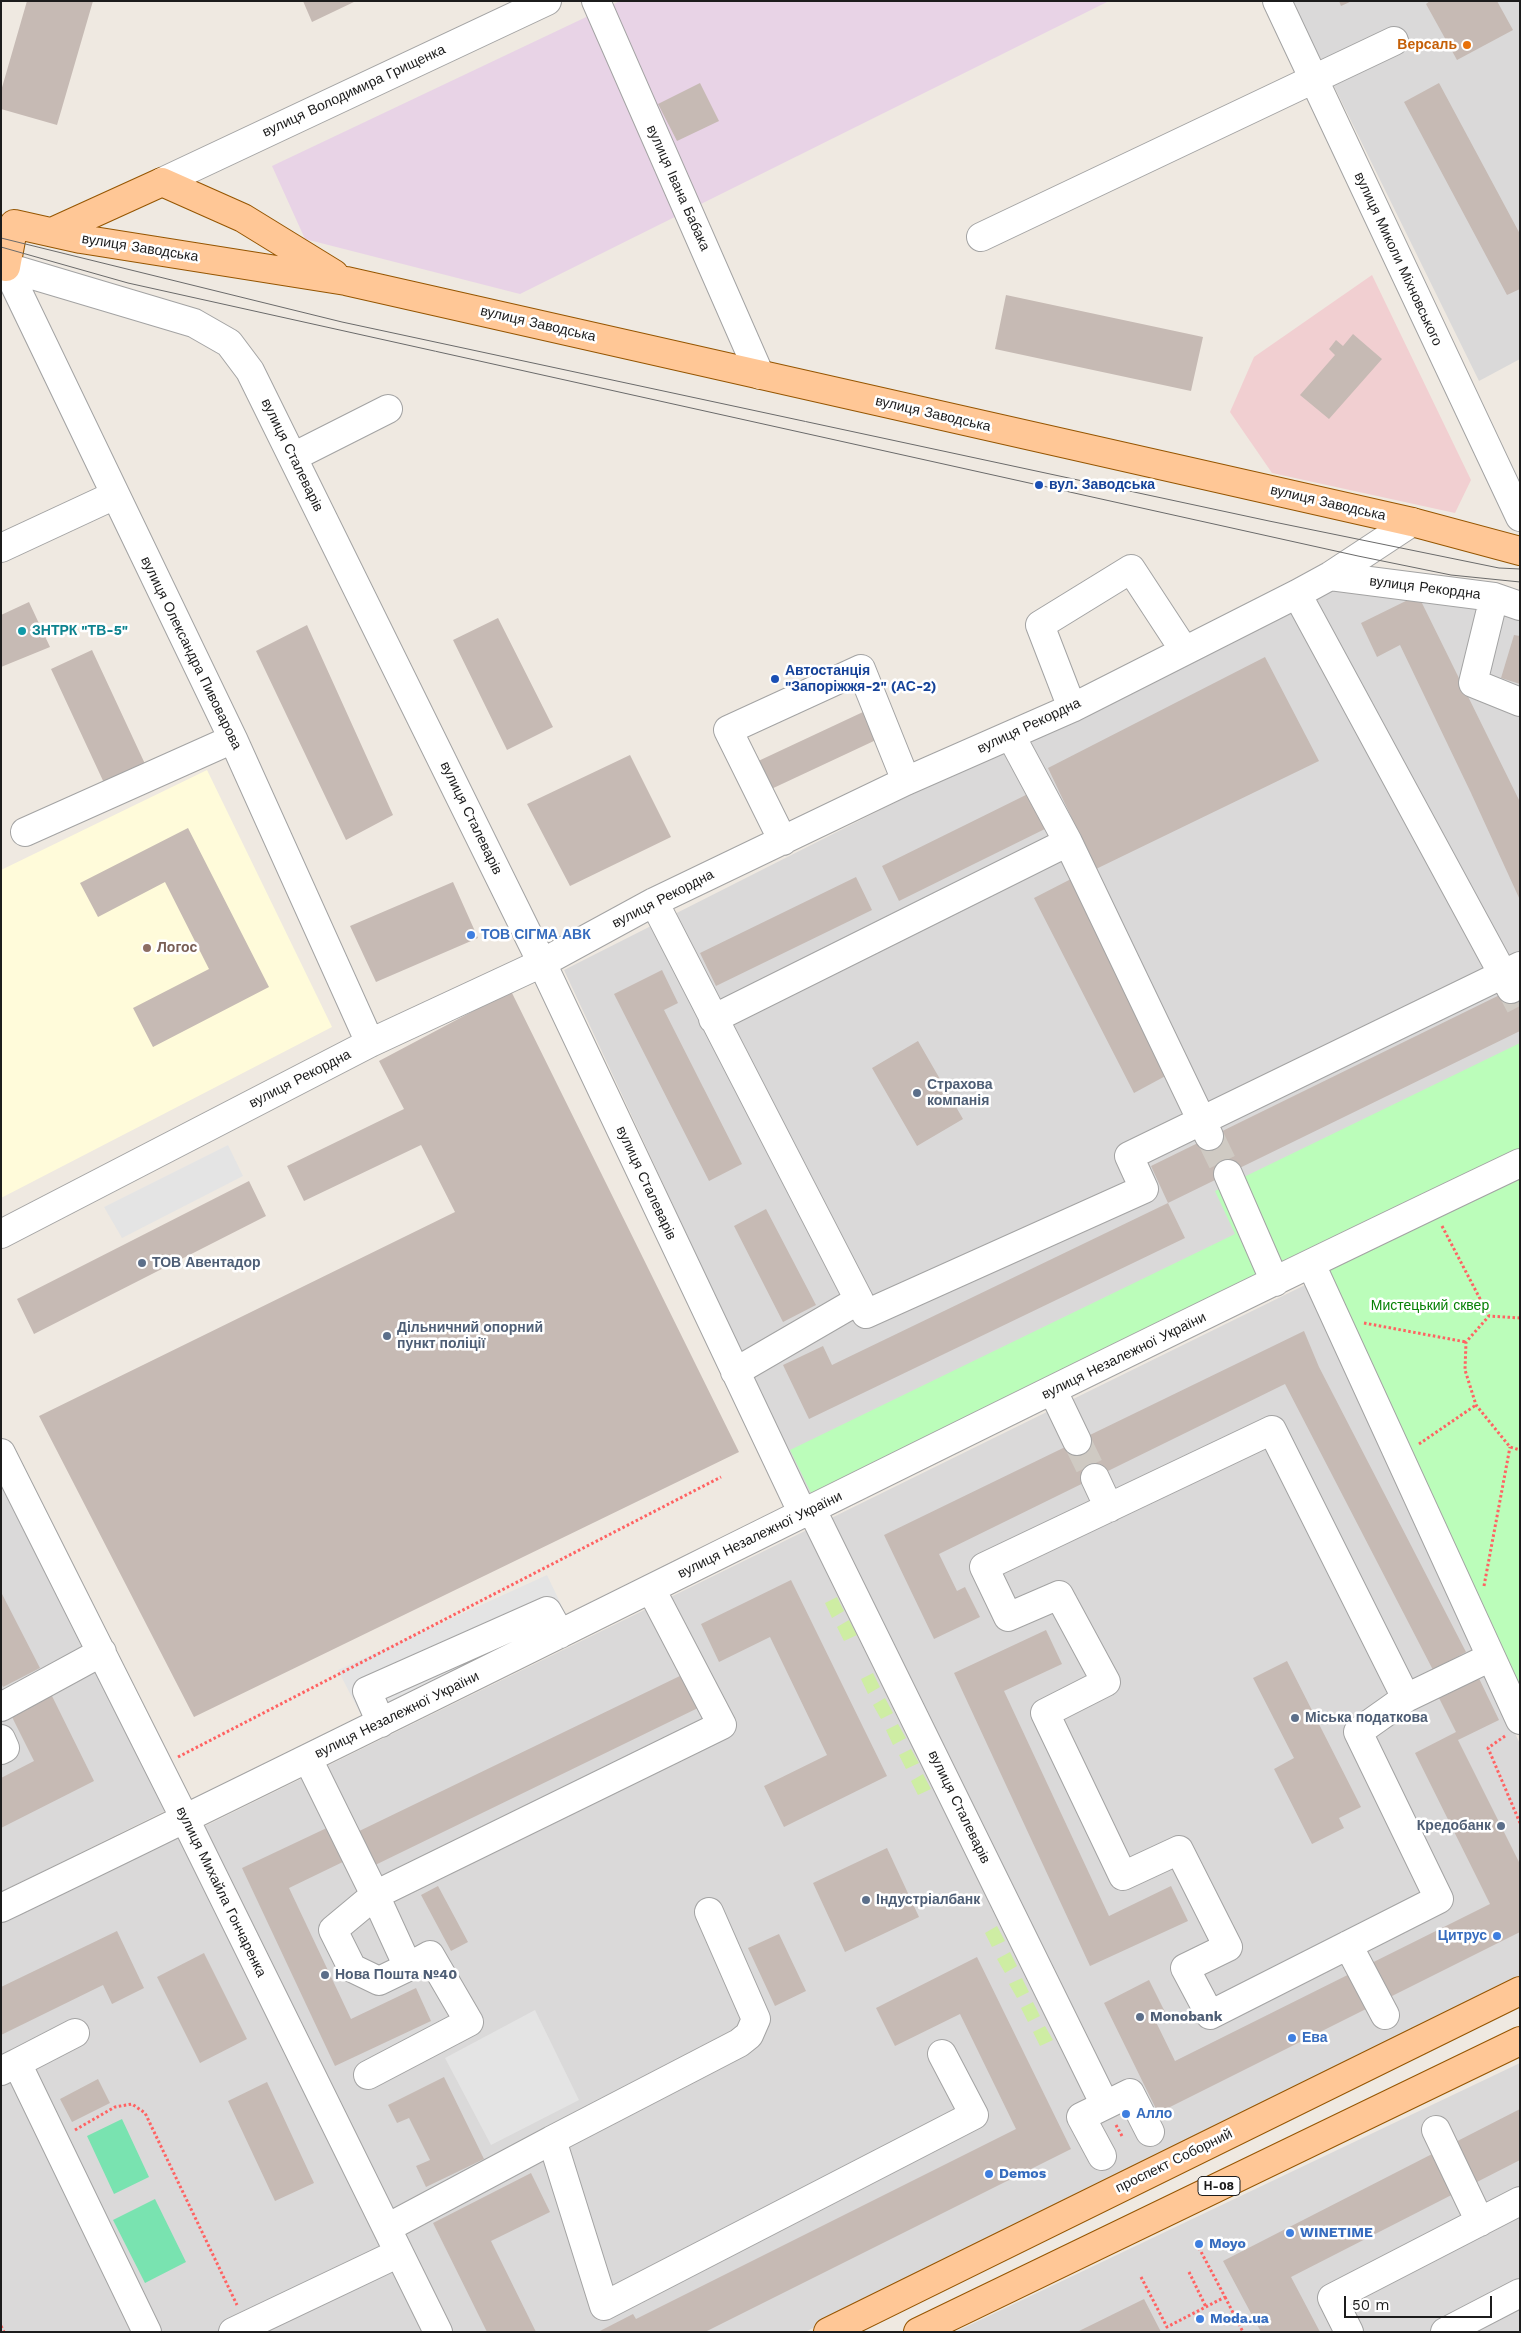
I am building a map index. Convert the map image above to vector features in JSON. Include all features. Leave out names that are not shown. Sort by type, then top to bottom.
[{"type":"main road","name":"вулиця Заводська","points":[[52,232],[162,182],[243,218],[346,281]]},
{"type":"main road","name":"вулиця Заводська","points":[[3,266],[8,222],[81,239],[346,281],[1412,522],[1520,552]]},
{"type":"main road","name":"проспект Соборний","points":[[828,2332],[1520,1992]]},
{"type":"main road","name":"Н-08","points":[[918,2332],[1520,2041]]},
{"type":"street","name":"вулиця Володимира Грищенка","points":[[162,182],[547,1]]},
{"type":"street","name":"вулиця Івана Бабака","points":[[596,1],[760,375]]},
{"type":"street","name":"вулиця Миколи Міхновського","points":[[1277,1],[1520,517]]},
{"type":"street","points":[[981,237],[1394,41]]},
{"type":"street","name":"вулиця Сталеварів","points":[[3,266],[194,323],[229,342],[250,370],[542,963],[735,1372],[1106,2105]]},
{"type":"street","name":"вулиця Олександра Пивоварова","points":[[3,266],[233,739],[370,1042]]},
{"type":"street","points":[[293,457],[388,410]]},
{"type":"street","points":[[1,548],[115,494]]},
{"type":"street","name":"вулиця Рекордна","points":[[1,1234],[370,1042],[542,963],[654,902],[906,781],[1072,708],[1330,576],[1412,522]]},
{"type":"street","points":[[1072,708],[1040,625],[1131,569],[1184,650]]},
{"type":"street","name":"вулиця Рекордна","points":[[1330,576],[1494,597],[1520,606]]},
{"type":"street","points":[[654,902],[866,1314],[1144,1189],[1129,1156],[1206,1128],[1511,977],[1313,621],[1296,594]]},
{"type":"street","points":[[1494,597],[1473,683],[1520,702]]},
{"type":"street","points":[[783,841],[728,730],[861,669],[906,781]]},
{"type":"street","points":[[1012,736],[1068,842],[1206,1128]]},
{"type":"street","points":[[25,832],[233,739]]},
{"type":"street","points":[[713,1018],[1068,842]]},
{"type":"street","name":"вулиця Незалежної України","points":[[1,1908],[382,1723],[807,1512],[1520,1163]]},
{"type":"street","points":[[1228,1174],[1275,1282]]},
{"type":"street","points":[[1311,1264],[1491,1657],[1516,1726]]},
{"type":"street","points":[[735,1372],[859,1300]]},
{"type":"street","points":[[1053,1391],[1077,1441]]},
{"type":"street","points":[[1406,1698],[1272,1430],[984,1567],[1008,1617],[1059,1595],[1106,1682],[1045,1713],[1123,1876],[1179,1850],[1228,1947],[1185,1968],[1210,2015],[1439,1899],[1358,1732],[1406,1698],[1491,1657]]},
{"type":"street","name":"вулиця Михайла Гончаренка","points":[[1,1453],[102,1652],[438,2332]]},
{"type":"street","points":[[1095,1478],[1109,1508]]},
{"type":"street","points":[[368,2075],[469,2022],[430,1955],[378,1981],[352,1968],[333,1930],[376,1895],[722,1725],[651,1589]]},
{"type":"street","points":[[1,1708],[102,1652]]},
{"type":"street","points":[[1,1740],[5,1748],[1,1750]]},
{"type":"street","points":[[308,1759],[376,1895],[408,1967]]},
{"type":"street","points":[[387,2228],[738,2043],[749,2035],[756,2019],[709,1912]]},
{"type":"street","points":[[1348,1945],[1385,2015]]},
{"type":"street","points":[[75,2033],[9,2067],[55,2141],[147,2332]]},
{"type":"street","points":[[552,2140],[604,2306],[974,2115],[942,2054]]},
{"type":"street","points":[[1102,2156],[1081,2116],[1130,2093],[1150,2132]]},
{"type":"street","points":[[1436,2130],[1480,2222]]},
{"type":"street","points":[[1349,2332],[1332,2298],[1520,2201]]},
{"type":"street","points":[[240,2328],[399,2253]]},
{"type":"street","points":[[1446,2332],[1520,2293]]},
{"type":"path","points":[[1431,1205],[1489,1316]]},
{"type":"path","points":[[1489,1316],[1520,1318]]},
{"type":"path","points":[[1489,1316],[1466,1342],[1465,1370],[1476,1405],[1510,1447],[1520,1450]]},
{"type":"path","points":[[1335,1317],[1466,1342]]},
{"type":"path","points":[[1400,1458],[1476,1405]]},
{"type":"path","points":[[1484,1588],[1510,1447]]},
{"type":"path","points":[[177,1757],[721,1477]]},
{"type":"path","points":[[1516,1726],[1488,1748],[1520,1823]]},
{"type":"path","points":[[55,2141],[115,2107],[132,2104],[145,2113],[240,2328]]},
{"type":"path","points":[[1199,2248],[1243,2332]]},
{"type":"path","points":[[1189,2272],[1206,2306]]},
{"type":"path","points":[[1140,2277],[1169,2332]]},
{"type":"path","points":[[1167,2328],[1225,2297]]},
{"type":"path","points":[[1,2326],[4,2332]]},
{"type":"shaded area","points":[[620,1],[1109,1],[520,294],[305,239],[272,166]]},
{"type":"shaded area","points":[[1292,1],[1520,1],[1520,359],[1479,381]]},
{"type":"shaded area","points":[[1372,275],[1471,480],[1455,513],[1272,473],[1230,412],[1254,357]]},
{"type":"shaded area","points":[[1331,582],[1520,616],[1520,1153],[811,1502],[564,970]]},
{"type":"shaded area","name":"Логос","points":[[207,770],[332,1027],[1,1198],[1,870]]},
{"type":"shaded area","points":[[228,1145],[243,1176],[122,1238],[104,1207]]},
{"type":"shaded area","points":[[1309,1283],[1520,1744],[1520,1981],[805,2332],[448,2332],[199,1829]]},
{"type":"shaded area","points":[[1,1485],[165,1811],[1,1892]]},
{"type":"shaded area","points":[[547,1575],[568,1619],[363,1719],[338,1670]]},
{"type":"shaded area","points":[[179,1834],[423,2332],[1,2332],[1,1921]]},
{"type":"shaded area","points":[[535,2010],[579,2100],[491,2145],[445,2058]]},
{"type":"shaded area","points":[[1520,2063],[1520,2332],[955,2332]]},
{"type":"green space","points":[[1520,1043],[1520,1152],[812,1495],[790,1450],[1235,1234],[1215,1191]]},
{"type":"green space","name":"Мистецький сквер","points":[[1520,1162],[1520,1720],[1311,1264]]},
{"type":"green space","points":[[837,1597],[844,1611],[832,1618],[825,1603]]},
{"type":"green space","points":[[849,1620],[857,1635],[844,1641],[837,1627]]},
{"type":"green space","points":[[873,1673],[880,1687],[868,1694],[861,1679]]},
{"type":"green space","points":[[885,1698],[893,1713],[881,1719],[873,1705]]},
{"type":"green space","points":[[898,1724],[906,1738],[893,1745],[886,1730]]},
{"type":"green space","points":[[911,1749],[919,1763],[906,1769],[899,1755]]},
{"type":"green space","points":[[923,1774],[931,1789],[918,1795],[911,1781]]},
{"type":"green space","points":[[997,1926],[1005,1941],[992,1947],[985,1933]]},
{"type":"green space","points":[[1010,1952],[1017,1966],[1005,1973],[997,1959]]},
{"type":"green space","points":[[1022,1978],[1029,1992],[1017,1998],[1009,1984]]},
{"type":"green space","points":[[1033,2002],[1040,2016],[1028,2022],[1021,2008]]},
{"type":"green space","points":[[1045,2026],[1053,2040],[1040,2046],[1033,2032]]},
{"type":"green space","points":[[122,2119],[149,2177],[114,2194],[87,2136]]},
{"type":"green space","points":[[155,2199],[186,2262],[145,2283],[113,2220]]},
{"type":"building","points":[[27,1],[93,1],[57,125],[1,109],[1,91]]},
{"type":"building","points":[[303,1],[356,1],[312,22]]},
{"type":"building","points":[[1339,1],[1352,1],[1341,6]]},
{"type":"building","name":"Версаль","points":[[1430,1],[1497,1],[1513,30],[1457,60],[1426,4]]},
{"type":"building","points":[[700,83],[719,121],[677,141],[658,104]]},
{"type":"building","points":[[1439,83],[1520,234],[1520,289],[1507,295],[1404,102]]},
{"type":"building","points":[[1006,295],[1203,337],[1191,391],[995,349]]},
{"type":"building","points":[[1353,334],[1382,359],[1329,419],[1300,395],[1335,355],[1329,349],[1336,340],[1343,346]]},
{"type":"building","points":[[1418,595],[1520,802],[1520,900],[1400,645],[1377,657],[1361,623]]},
{"type":"building","name":"ЗНТРК \"ТВ-5\"","points":[[29,602],[50,647],[1,667],[1,615]]},
{"type":"building","points":[[498,618],[553,727],[507,750],[453,640]]},
{"type":"building","points":[[307,625],[393,815],[346,840],[256,651]]},
{"type":"building","points":[[1514,635],[1520,636],[1520,684],[1501,678]]},
{"type":"building","points":[[92,650],[146,766],[105,785],[51,669]]},
{"type":"building","points":[[1265,657],[1319,761],[1096,869],[1048,768]]},
{"type":"building","points":[[863,712],[876,740],[767,791],[754,763]]},
{"type":"building","points":[[630,755],[671,837],[570,886],[527,804]]},
{"type":"building","points":[[1038,789],[1055,824],[899,901],[882,866]]},
{"type":"building","name":"Логос","points":[[188,828],[269,987],[153,1047],[133,1008],[209,969],[165,882],[98,917],[80,883]]},
{"type":"building","points":[[856,877],[872,910],[716,986],[700,953]]},
{"type":"building","points":[[1071,879],[1171,1073],[1134,1093],[1034,898]]},
{"type":"building","points":[[453,882],[478,938],[376,982],[350,926]]},
{"type":"building","points":[[662,970],[678,1003],[664,1010],[742,1164],[709,1181],[614,994]]},
{"type":"building","points":[[1520,985],[1520,1031],[1168,1203],[1151,1166]]},
{"type":"building","points":[[511,991],[739,1452],[194,1717],[39,1416],[455,1212],[421,1145],[304,1201],[287,1166],[404,1109],[379,1061]]},
{"type":"building","name":"Страхова компанія","points":[[918,1041],[963,1119],[917,1146],[872,1068]]},
{"type":"building","points":[[249,1181],[266,1216],[34,1334],[17,1299]]},
{"type":"building","points":[[1168,1203],[1185,1238],[809,1419],[783,1365],[823,1346],[832,1365]]},
{"type":"building","points":[[766,1209],[816,1305],[783,1322],[734,1226]]},
{"type":"building","points":[[1304,1331],[1319,1367],[1466,1652],[1433,1670],[1285,1384],[939,1554],[957,1591],[965,1587],[980,1617],[934,1639],[884,1535]]},
{"type":"building","points":[[791,1580],[887,1776],[784,1827],[764,1786],[827,1755],[770,1637],[719,1662],[701,1624]]},
{"type":"building","points":[[1,1592],[40,1668],[3,1687],[1,1683]]},
{"type":"building","points":[[1046,1630],[1062,1664],[1004,1691],[1109,1916],[1171,1886],[1188,1921],[1090,1966],[954,1673]]},
{"type":"building","name":"Міська податкова","points":[[1287,1661],[1361,1807],[1339,1818],[1344,1828],[1312,1844],[1274,1769],[1294,1758],[1253,1678]]},
{"type":"building","points":[[1474,1668],[1499,1720],[1458,1740],[1520,1864],[1520,1932],[1158,2113],[1104,2003],[1149,1980],[1167,2016],[1156,2022],[1175,2061],[1490,1904],[1415,1753],[1456,1732],[1434,1688]]},
{"type":"building","points":[[684,1674],[700,1707],[367,1869],[351,1835]]},
{"type":"building","points":[[50,1692],[94,1781],[1,1828],[1,1778],[34,1761],[10,1713]]},
{"type":"building","points":[[333,1825],[349,1859],[289,1888],[351,2019],[416,1988],[431,2021],[335,2066],[242,1868]]},
{"type":"building","name":"Індустріалбанк","points":[[887,1848],[919,1917],[845,1952],[813,1883]]},
{"type":"building","points":[[438,1886],[468,1942],[451,1951],[421,1895]]},
{"type":"building","points":[[117,1931],[144,1988],[112,2004],[103,1985],[1,2035],[1,1987]]},
{"type":"building","points":[[779,1934],[806,1991],[775,2006],[748,1948]]},
{"type":"building","points":[[204,1953],[247,2039],[200,2063],[157,1977]]},
{"type":"building","points":[[977,1957],[1071,2149],[705,2332],[598,2332],[633,2314],[636,2319],[1016,2129],[960,2014],[895,2046],[876,2008]]},
{"type":"building","points":[[444,2077],[484,2159],[426,2187],[416,2166],[430,2160],[409,2118],[397,2123],[388,2105]]},
{"type":"building","points":[[98,2079],[110,2103],[72,2122],[60,2099]]},
{"type":"building","points":[[267,2082],[314,2183],[275,2201],[228,2101]]},
{"type":"building","points":[[1520,2109],[1520,2160],[1291,2277],[1320,2332],[1261,2332],[1223,2261]]},
{"type":"building","points":[[531,2173],[550,2212],[491,2241],[536,2332],[487,2332],[433,2223]]},
{"type":"building","points":[[1144,2299],[1161,2332],[1077,2332]]},
{"type":"tunnel","points":[[1511,989],[1520,1006]]},
{"type":"tunnel","points":[[1210,1137],[1228,1174]]},
{"type":"tunnel","points":[[1077,1441],[1095,1478]]},
{"type":"tram line","points":[[1,238],[342,322],[1269,521],[1499,568],[1520,569]]},
{"type":"tram line","points":[[1,247],[128,283],[1358,556],[1451,575],[1520,582]]},
{"type":"place","name":"Версаль","points":[[1467,45]]},
{"type":"place","name":"вул. Заводська","points":[[1039,485]]},
{"type":"place","name":"ЗНТРК \"ТВ-5\"","points":[[22,631]]},
{"type":"place","name":"Автостанція \"Запоріжжя-2\" (АС-2)","points":[[775,679]]},
{"type":"place","name":"ТОВ СІГМА АВК","points":[[471,935]]},
{"type":"place","name":"Логос","points":[[147,948]]},
{"type":"place","name":"Страхова компанія","points":[[917,1093]]},
{"type":"place","name":"ТОВ Авентадор","points":[[142,1263]]},
{"type":"place","name":"Дільничний опорний пункт поліції","points":[[387,1336]]},
{"type":"place","name":"Міська податкова","points":[[1295,1718]]},
{"type":"place","name":"Кредобанк","points":[[1501,1826]]},
{"type":"place","name":"Індустріалбанк","points":[[866,1900]]},
{"type":"place","name":"Цитрус","points":[[1497,1936]]},
{"type":"place","name":"Нова Пошта №40","points":[[325,1975]]},
{"type":"place","name":"Monobank","points":[[1140,2017]]},
{"type":"place","name":"Ева","points":[[1292,2038]]},
{"type":"place","name":"Алло","points":[[1126,2114]]},
{"type":"place","name":"Demos","points":[[989,2174]]},
{"type":"place","name":"WINETIME","points":[[1290,2233]]},
{"type":"place","name":"Moyo","points":[[1199,2244]]},
{"type":"place","name":"Moda.ua","points":[[1200,2319]]}]
